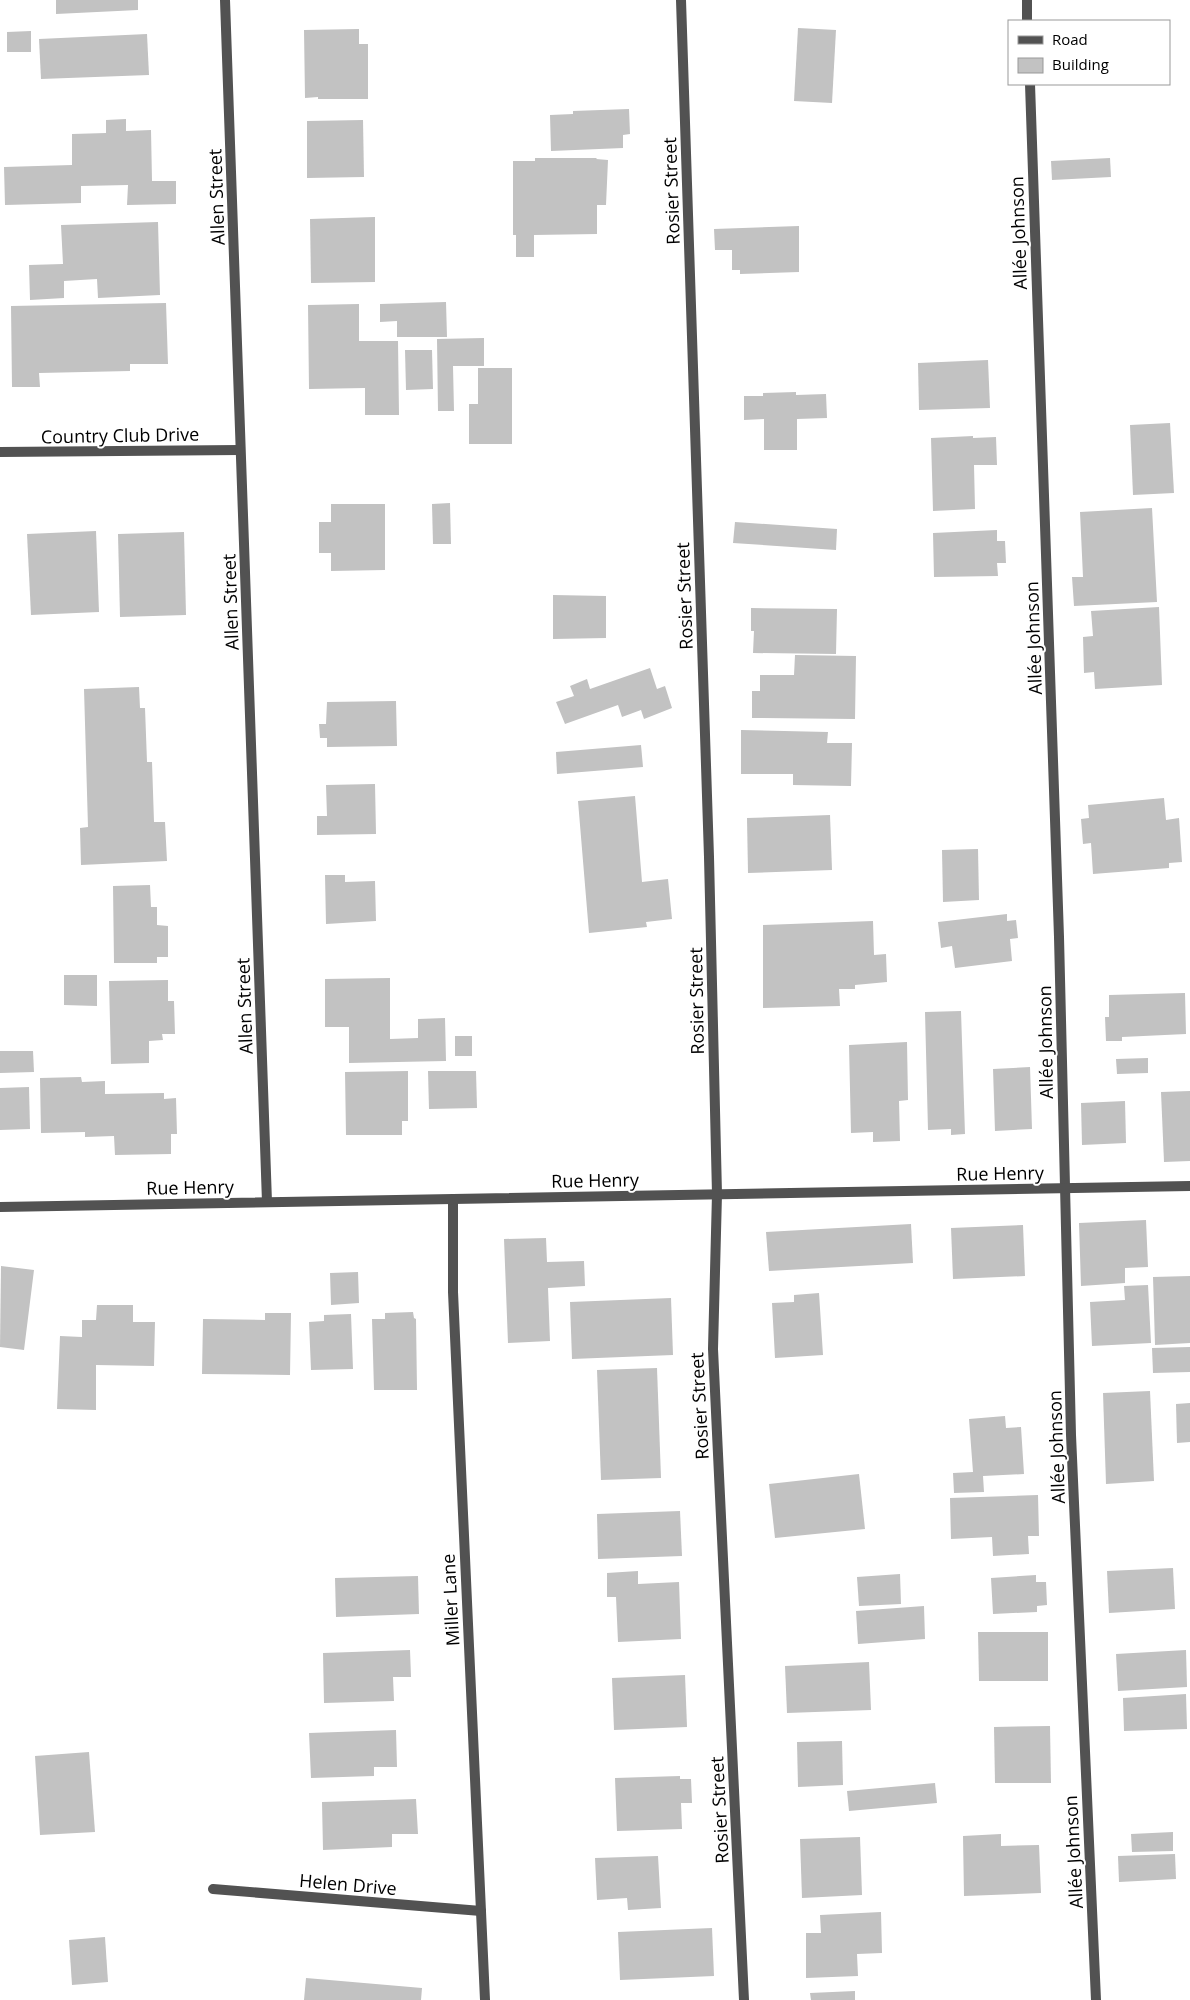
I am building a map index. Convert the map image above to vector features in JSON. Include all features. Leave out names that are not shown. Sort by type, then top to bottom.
[{"type":"street","name":"Allen Street","points":[[225,0],[267,1202]]},
{"type":"street","name":"Rosier Street","points":[[681,0],[709,847],[717,1194],[713,1349],[744,2000]]},
{"type":"street","points":[[1027,0],[1027,20]]},
{"type":"street","name":"Allée Johnson","points":[[1030,85],[1059,937],[1071,1435],[1096,2000]]},
{"type":"street","name":"Country Club Drive","points":[[0,452],[240,450]]},
{"type":"street","name":"Rue Henry","points":[[0,1206],[1190,1186]]},
{"type":"street","name":"Miller Lane","points":[[452,1199],[453,1302],[485,2000]]},
{"type":"street","name":"Helen Drive","points":[[213,1889],[481,1911]]},
{"type":"building","points":[[56,0],[138,0],[138,10],[56,14]]},
{"type":"building","points":[[798,28],[836,30],[832,103],[794,101]]},
{"type":"building","points":[[359,29],[359,44],[368,44],[368,99],[305,98],[304,30]]},
{"type":"building","points":[[31,31],[31,52],[7,52],[7,32]]},
{"type":"building","points":[[147,34],[149,75],[41,79],[39,39]]},
{"type":"building","points":[[629,109],[630,134],[623,135],[623,148],[551,151],[550,115],[573,114],[573,111]]},
{"type":"building","points":[[126,119],[126,131],[151,130],[152,181],[176,181],[176,204],[127,205],[128,185],[81,186],[81,203],[5,205],[4,167],[72,165],[72,134],[106,133],[106,120]]},
{"type":"building","points":[[363,120],[364,177],[307,178],[307,121]]},
{"type":"building","points":[[535,158],[597,158],[608,160],[606,205],[597,205],[597,234],[534,235],[534,257],[516,257],[516,235],[513,235],[513,161],[535,161]]},
{"type":"building","points":[[1110,158],[1111,177],[1052,180],[1051,161]]},
{"type":"building","points":[[375,217],[375,282],[311,283],[310,219]]},
{"type":"building","points":[[158,222],[160,295],[98,298],[97,279],[64,281],[64,298],[30,300],[29,265],[63,264],[61,225]]},
{"type":"building","points":[[799,226],[799,272],[740,274],[740,270],[732,270],[732,250],[715,250],[714,229]]},
{"type":"building","points":[[446,302],[447,337],[397,337],[397,321],[380,322],[380,304]]},
{"type":"building","points":[[166,303],[168,364],[130,364],[130,371],[39,373],[40,387],[12,387],[11,306]]},
{"type":"building","points":[[359,304],[359,341],[398,341],[399,415],[365,415],[365,388],[309,389],[308,305]]},
{"type":"building","points":[[484,338],[484,366],[453,366],[454,411],[438,411],[437,339]]},
{"type":"building","points":[[405,350],[432,350],[433,389],[406,390]]},
{"type":"building","points":[[988,360],[990,408],[919,410],[918,363]]},
{"type":"building","points":[[478,368],[512,368],[512,444],[469,444],[469,404],[478,404]]},
{"type":"building","points":[[796,392],[796,395],[826,394],[827,418],[797,419],[797,450],[764,450],[764,419],[744,420],[744,396],[763,396],[763,393]]},
{"type":"building","points":[[1170,423],[1174,493],[1133,495],[1130,425]]},
{"type":"building","points":[[973,436],[973,438],[996,437],[997,465],[974,465],[975,509],[933,511],[931,438]]},
{"type":"building","points":[[450,503],[451,544],[433,544],[432,504]]},
{"type":"building","points":[[331,504],[385,504],[385,570],[331,571],[331,553],[319,553],[319,522],[331,522]]},
{"type":"building","points":[[1152,508],[1157,602],[1074,606],[1072,577],[1083,577],[1080,512]]},
{"type":"building","points":[[735,522],[837,529],[836,550],[733,543]]},
{"type":"building","points":[[997,530],[997,541],[1005,541],[1006,563],[997,563],[998,576],[934,577],[933,533]]},
{"type":"building","points":[[96,531],[99,612],[31,615],[27,534]]},
{"type":"building","points":[[184,532],[186,615],[120,617],[118,534]]},
{"type":"building","points":[[553,595],[606,596],[606,638],[553,639]]},
{"type":"building","points":[[1159,607],[1162,685],[1095,689],[1094,672],[1084,673],[1083,637],[1093,636],[1091,611]]},
{"type":"building","points":[[751,608],[837,609],[836,654],[753,653],[754,631],[751,631]]},
{"type":"building","points":[[795,655],[856,656],[855,719],[752,718],[752,691],[760,691],[760,675],[794,675]]},
{"type":"building","points":[[650,668],[657,689],[665,686],[672,708],[644,719],[641,710],[622,717],[618,705],[565,724],[556,702],[574,696],[570,686],[587,679],[590,689]]},
{"type":"building","points":[[139,687],[140,708],[145,708],[147,762],[152,762],[154,822],[165,822],[167,861],[81,865],[80,828],[88,827],[84,689]]},
{"type":"building","points":[[396,701],[397,746],[327,747],[327,738],[320,738],[319,724],[326,724],[327,702]]},
{"type":"building","points":[[741,730],[828,732],[827,743],[852,743],[851,786],[793,785],[793,774],[741,774]]},
{"type":"building","points":[[641,745],[643,767],[557,774],[556,752]]},
{"type":"building","points":[[375,784],[376,834],[317,835],[317,816],[327,816],[326,785]]},
{"type":"building","points":[[635,796],[642,882],[668,879],[672,919],[646,922],[647,927],[589,933],[578,801]]},
{"type":"building","points":[[1164,798],[1166,820],[1179,818],[1182,862],[1169,863],[1169,868],[1093,874],[1091,843],[1083,844],[1081,819],[1089,818],[1088,805]]},
{"type":"building","points":[[830,815],[832,870],[748,873],[747,818]]},
{"type":"building","points":[[978,849],[979,900],[943,902],[942,850]]},
{"type":"building","points":[[325,875],[345,875],[345,882],[375,881],[376,921],[326,924]]},
{"type":"building","points":[[150,885],[151,907],[157,907],[157,925],[168,926],[168,957],[157,957],[157,963],[114,963],[113,886]]},
{"type":"building","points":[[1007,914],[1007,921],[1016,920],[1018,938],[1010,939],[1012,961],[955,968],[952,946],[941,948],[938,922]]},
{"type":"building","points":[[873,921],[874,955],[886,954],[887,982],[855,985],[855,989],[839,989],[840,1006],[763,1008],[763,925]]},
{"type":"building","points":[[64,975],[97,975],[97,1006],[64,1005]]},
{"type":"building","points":[[390,978],[390,1039],[418,1038],[418,1019],[445,1018],[446,1061],[349,1063],[349,1027],[325,1027],[325,979]]},
{"type":"building","points":[[168,980],[168,1001],[174,1001],[175,1034],[162,1034],[163,1040],[149,1041],[149,1063],[111,1064],[109,981]]},
{"type":"building","points":[[1185,993],[1186,1034],[1122,1037],[1122,1041],[1106,1041],[1105,1017],[1109,1017],[1109,995]]},
{"type":"building","points":[[961,1011],[965,1134],[951,1135],[951,1129],[928,1130],[925,1012]]},
{"type":"building","points":[[455,1036],[472,1036],[472,1056],[455,1056]]},
{"type":"building","points":[[907,1042],[908,1100],[899,1101],[900,1141],[873,1142],[873,1132],[851,1133],[849,1045]]},
{"type":"building","points":[[0,1051],[33,1051],[34,1072],[0,1073]]},
{"type":"building","points":[[1148,1058],[1148,1073],[1117,1074],[1116,1059]]},
{"type":"building","points":[[1030,1067],[1032,1129],[995,1131],[993,1069]]},
{"type":"building","points":[[408,1071],[408,1121],[402,1121],[402,1135],[346,1135],[345,1072]]},
{"type":"building","points":[[428,1071],[476,1071],[477,1108],[429,1109]]},
{"type":"building","points":[[81,1077],[82,1082],[105,1081],[105,1094],[164,1093],[164,1099],[176,1098],[177,1134],[171,1134],[171,1154],[115,1155],[114,1136],[85,1137],[85,1132],[41,1133],[40,1078]]},
{"type":"building","points":[[29,1087],[30,1129],[0,1130],[0,1088]]},
{"type":"building","points":[[1190,1091],[1190,1161],[1164,1162],[1161,1092]]},
{"type":"building","points":[[1125,1101],[1126,1143],[1082,1145],[1081,1103]]},
{"type":"building","points":[[1146,1220],[1148,1267],[1125,1268],[1125,1283],[1081,1286],[1079,1223]]},
{"type":"building","points":[[911,1224],[913,1263],[769,1271],[766,1232]]},
{"type":"building","points":[[1023,1225],[1025,1276],[953,1279],[951,1228]]},
{"type":"building","points":[[546,1238],[547,1262],[584,1261],[585,1286],[548,1288],[550,1341],[508,1343],[504,1239]]},
{"type":"building","points":[[1,1266],[34,1270],[24,1350],[0,1347]]},
{"type":"building","points":[[358,1272],[359,1303],[331,1305],[330,1273]]},
{"type":"building","points":[[1190,1276],[1190,1343],[1155,1345],[1153,1277]]},
{"type":"building","points":[[1148,1285],[1151,1343],[1092,1346],[1090,1302],[1125,1300],[1124,1286]]},
{"type":"building","points":[[819,1293],[823,1355],[775,1358],[772,1303],[794,1302],[794,1295]]},
{"type":"building","points":[[671,1298],[673,1355],[572,1359],[570,1302]]},
{"type":"building","points":[[97,1305],[133,1305],[133,1322],[155,1322],[154,1366],[96,1365],[96,1410],[57,1409],[60,1336],[82,1337],[82,1320],[96,1320]]},
{"type":"building","points":[[413,1312],[416,1319],[417,1390],[374,1390],[372,1319],[385,1319],[385,1313]]},
{"type":"building","points":[[265,1313],[291,1313],[290,1375],[202,1374],[203,1319],[265,1320]]},
{"type":"building","points":[[351,1314],[353,1369],[311,1370],[309,1322],[324,1321],[324,1315]]},
{"type":"building","points":[[1190,1347],[1190,1372],[1153,1373],[1152,1348]]},
{"type":"building","points":[[657,1368],[661,1478],[601,1480],[597,1370]]},
{"type":"building","points":[[1150,1391],[1154,1481],[1106,1484],[1103,1393]]},
{"type":"building","points":[[1190,1403],[1190,1442],[1177,1443],[1176,1404]]},
{"type":"building","points":[[1005,1416],[1006,1428],[1021,1427],[1024,1474],[983,1476],[984,1492],[954,1493],[953,1473],[973,1472],[969,1419]]},
{"type":"building","points":[[859,1474],[865,1529],[775,1538],[769,1484]]},
{"type":"building","points":[[1038,1495],[1039,1536],[1028,1536],[1029,1554],[993,1556],[992,1537],[951,1539],[950,1498]]},
{"type":"building","points":[[680,1511],[682,1556],[598,1559],[597,1514]]},
{"type":"building","points":[[1173,1568],[1175,1609],[1109,1613],[1107,1571]]},
{"type":"building","points":[[638,1571],[638,1584],[679,1582],[681,1639],[618,1642],[616,1597],[607,1597],[607,1573]]},
{"type":"building","points":[[900,1574],[901,1604],[859,1606],[857,1577]]},
{"type":"building","points":[[1036,1575],[1036,1582],[1046,1582],[1047,1605],[1037,1606],[1037,1612],[993,1614],[991,1578]]},
{"type":"building","points":[[418,1576],[419,1614],[336,1617],[335,1578]]},
{"type":"building","points":[[924,1606],[925,1639],[858,1644],[856,1611]]},
{"type":"building","points":[[978,1632],[1048,1632],[1048,1681],[979,1681]]},
{"type":"building","points":[[410,1650],[411,1677],[393,1677],[394,1701],[324,1703],[323,1653]]},
{"type":"building","points":[[1186,1650],[1187,1687],[1118,1691],[1116,1654]]},
{"type":"building","points":[[869,1662],[871,1710],[787,1713],[785,1666]]},
{"type":"building","points":[[685,1675],[687,1727],[614,1730],[612,1678]]},
{"type":"building","points":[[1186,1694],[1187,1729],[1124,1731],[1123,1698]]},
{"type":"building","points":[[1050,1726],[1051,1783],[995,1783],[994,1727]]},
{"type":"building","points":[[396,1730],[397,1767],[374,1767],[374,1776],[311,1778],[309,1733]]},
{"type":"building","points":[[842,1741],[843,1785],[798,1787],[797,1742]]},
{"type":"building","points":[[89,1752],[95,1832],[40,1835],[35,1756]]},
{"type":"building","points":[[680,1776],[680,1779],[691,1779],[692,1803],[681,1803],[682,1829],[617,1831],[615,1778]]},
{"type":"building","points":[[935,1783],[937,1803],[849,1811],[847,1791]]},
{"type":"building","points":[[416,1799],[418,1834],[392,1834],[392,1847],[323,1850],[322,1802]]},
{"type":"building","points":[[1173,1832],[1173,1851],[1132,1852],[1131,1834]]},
{"type":"building","points":[[1001,1834],[1001,1846],[1039,1845],[1041,1893],[964,1896],[963,1836]]},
{"type":"building","points":[[860,1837],[862,1895],[802,1898],[800,1839]]},
{"type":"building","points":[[1175,1854],[1176,1879],[1119,1882],[1118,1856]]},
{"type":"building","points":[[658,1856],[661,1908],[628,1910],[627,1898],[597,1900],[595,1858]]},
{"type":"building","points":[[881,1912],[882,1953],[857,1954],[858,1976],[806,1978],[806,1933],[821,1933],[820,1915]]},
{"type":"building","points":[[712,1928],[714,1976],[620,1980],[618,1932]]},
{"type":"building","points":[[105,1937],[108,1982],[72,1985],[69,1940]]},
{"type":"building","points":[[306,1978],[422,1988],[421,2000],[304,2000]]},
{"type":"building","points":[[855,1991],[855,2000],[811,2000],[810,1993]]}]
